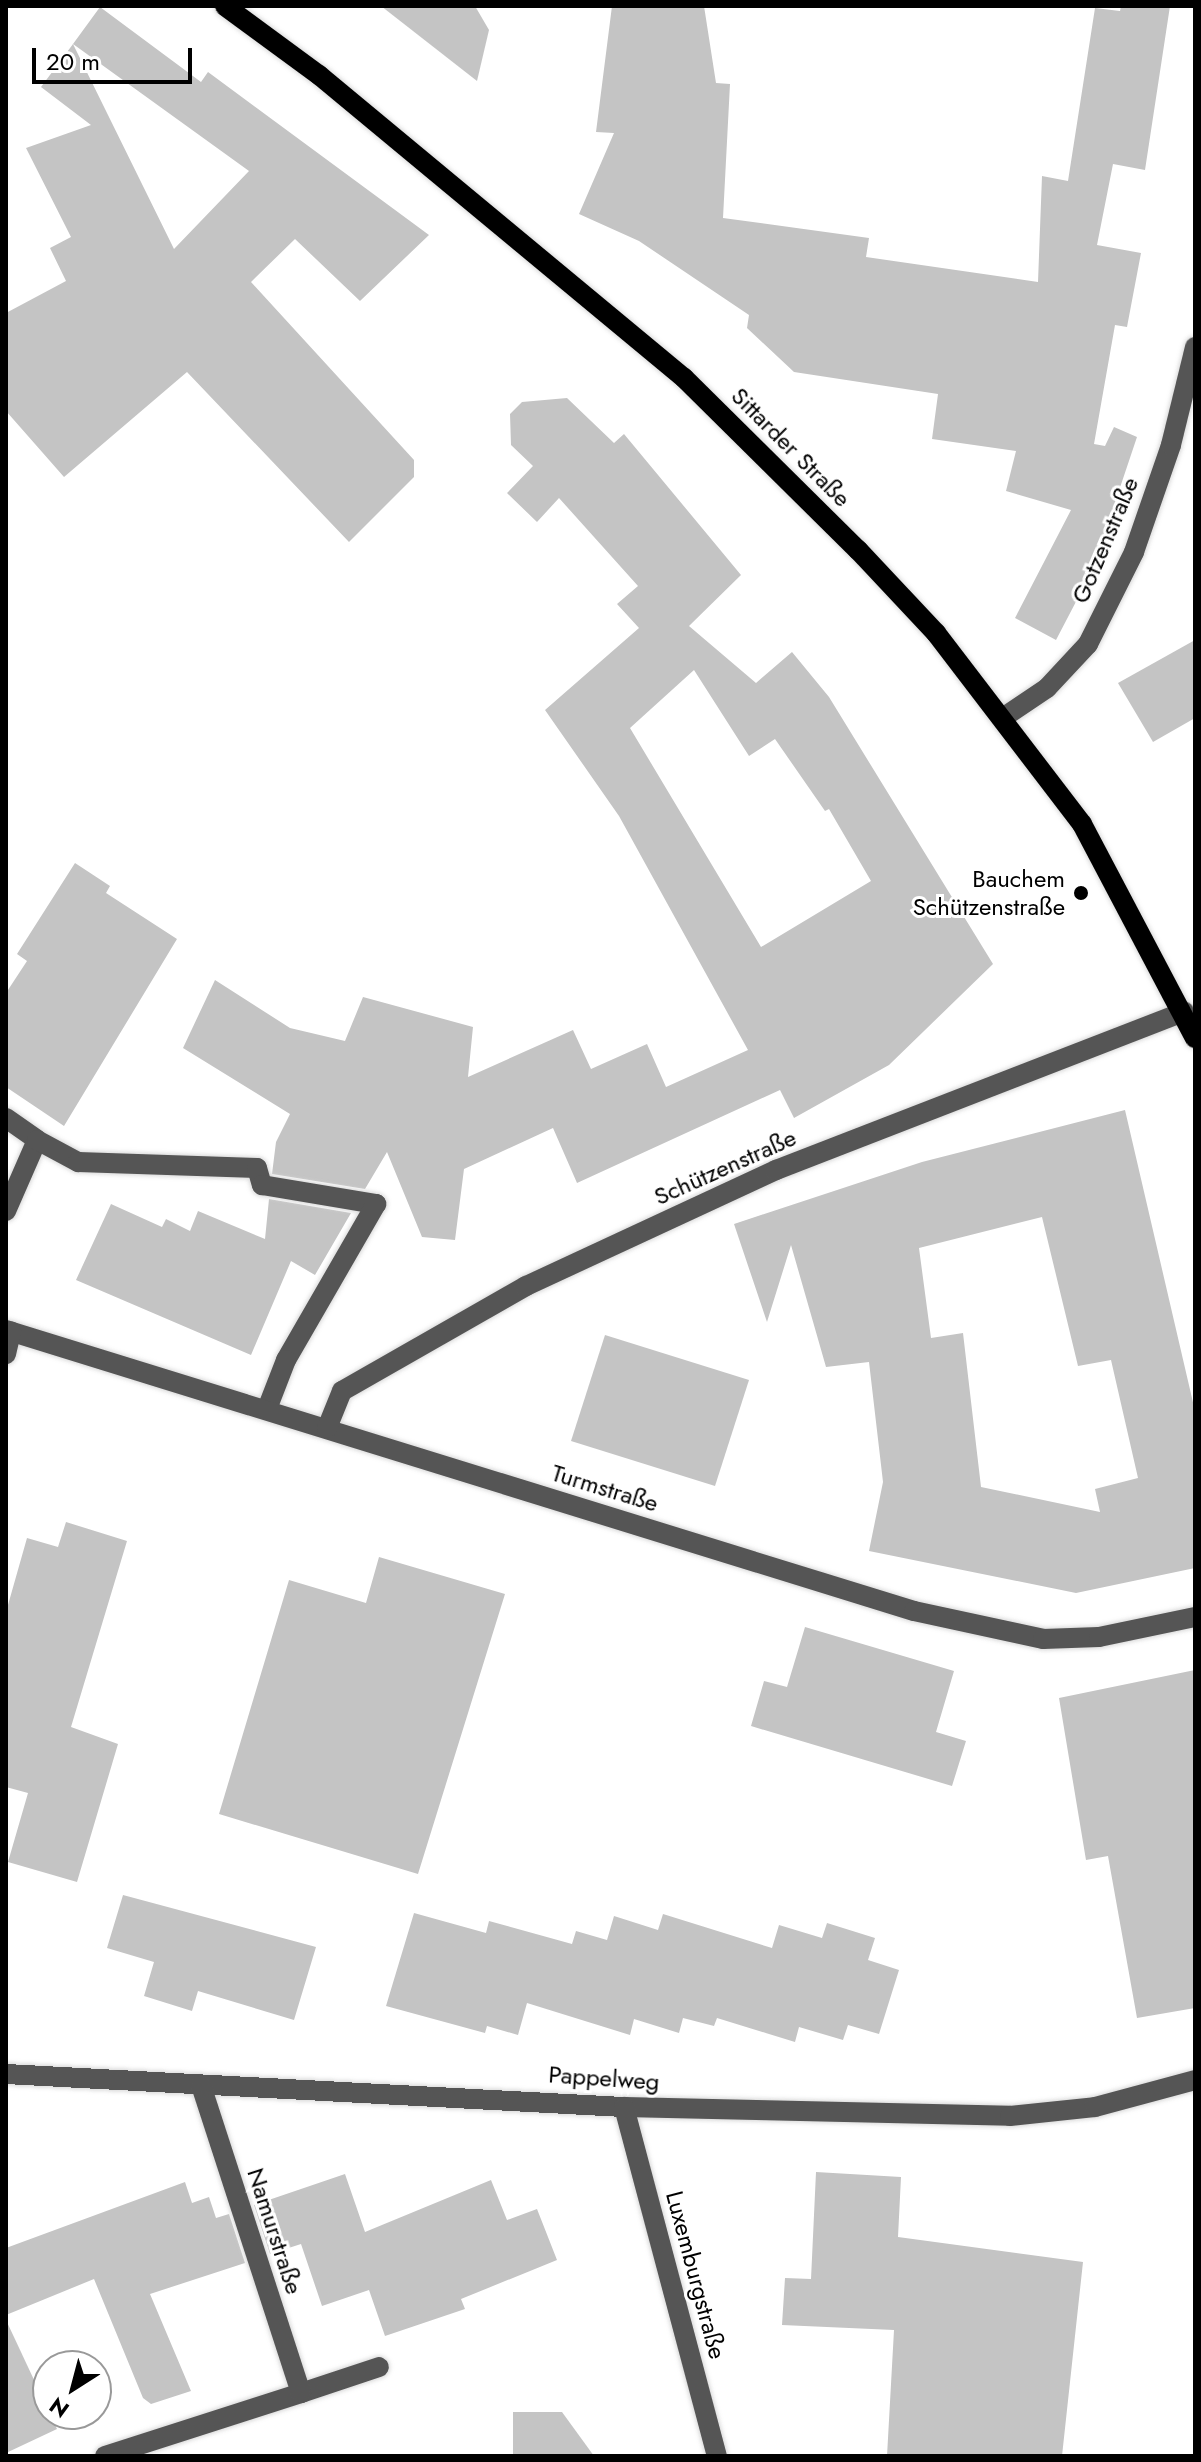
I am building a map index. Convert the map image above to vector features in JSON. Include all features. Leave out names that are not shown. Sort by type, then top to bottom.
[{"type":"main road","name":"Sittarder Straße","points":[[225,6],[331,85],[684,378],[858,550],[1004,717],[1113,875],[1195,1038]]},
{"type":"street","name":"Gotzenstraße","points":[[1004,717],[1047,688],[1088,644],[1134,552],[1171,445],[1195,347]]},
{"type":"street","name":"Schützenstraße","points":[[327,1428],[342,1391],[526,1286],[776,1170],[1184,1012]]},
{"type":"street","points":[[6,1118],[37,1140],[78,1162],[257,1168],[262,1185],[376,1204],[286,1360],[267,1409]]},
{"type":"street","points":[[6,1211],[37,1140]]},
{"type":"street","name":"Turmstraße","points":[[9,1331],[928,1614],[1043,1639],[1099,1637],[1195,1617]]},
{"type":"street","points":[[6,1354],[9,1331]]},
{"type":"street","name":"Pappelweg","points":[[6,2074],[624,2107],[1010,2116],[1095,2107],[1195,2080]]},
{"type":"street","name":"Namurstraße","points":[[201,2086],[301,2393]]},
{"type":"street","name":"Luxemburgstraße","points":[[624,2107],[717,2456]]},
{"type":"street","points":[[105,2456],[379,2367]]},
{"type":"building","points":[[381,6],[475,6],[489,30],[477,81]]},
{"type":"building","points":[[612,6],[704,6],[716,83],[730,84],[723,218],[869,238],[866,257],[1038,282],[1042,176],[1068,181],[1095,8],[1120,11],[1121,6],[1170,6],[1145,170],[1113,164],[1097,245],[1141,253],[1127,327],[1115,325],[1094,444],[1105,446],[1114,427],[1137,437],[1092,571],[1056,640],[1015,618],[1071,510],[1006,491],[1016,451],[932,439],[938,394],[794,372],[747,328],[749,315],[639,241],[579,214],[614,133],[596,132]]},
{"type":"building","points":[[100,7],[201,82],[208,72],[429,235],[360,301],[295,239],[251,282],[414,460],[414,477],[349,542],[187,372],[64,477],[6,411],[6,313],[66,281],[50,248],[71,237],[26,148],[91,125],[41,87]],"holes":[[[73,44],[249,171],[174,249]]]},
{"type":"building","points":[[567,398],[614,443],[624,434],[741,575],[689,626],[756,683],[792,652],[829,697],[993,964],[889,1065],[794,1118],[780,1090],[577,1183],[553,1128],[464,1169],[455,1240],[422,1237],[387,1152],[365,1189],[272,1174],[276,1142],[290,1114],[183,1048],[215,980],[290,1028],[345,1041],[363,997],[473,1027],[468,1077],[573,1030],[591,1069],[647,1044],[666,1087],[748,1050],[619,816],[545,710],[639,628],[617,604],[638,586],[559,498],[537,522],[507,493],[533,466],[511,445],[510,414],[522,402]],"holes":[[[694,670],[749,756],[775,739],[825,811],[829,809],[871,881],[761,947],[630,728]]]},
{"type":"building","points":[[1195,640],[1195,718],[1153,742],[1118,683]]},
{"type":"building","points":[[75,863],[110,886],[106,893],[177,939],[64,1126],[6,1087],[6,993],[27,961],[17,954]]},
{"type":"building","points":[[1125,1110],[1195,1411],[1195,1568],[1076,1593],[869,1551],[883,1482],[869,1362],[826,1367],[791,1245],[767,1322],[734,1224],[922,1162]],"holes":[[[1042,1217],[1078,1366],[1111,1360],[1138,1478],[1095,1489],[1100,1512],[981,1487],[963,1333],[931,1338],[919,1248]]]},
{"type":"building","points":[[269,1199],[351,1213],[315,1275],[291,1261],[251,1355],[76,1280],[111,1204],[162,1227],[166,1219],[190,1231],[198,1211],[265,1239]]},
{"type":"building","points":[[605,1335],[749,1380],[715,1486],[571,1441]]},
{"type":"building","points":[[66,1522],[127,1541],[71,1727],[118,1744],[77,1882],[8,1862],[28,1793],[6,1787],[6,1612],[27,1538],[58,1547]]},
{"type":"building","points":[[379,1557],[505,1594],[418,1874],[219,1814],[289,1580],[366,1603]]},
{"type":"building","points":[[805,1627],[954,1671],[936,1732],[966,1741],[952,1786],[751,1726],[764,1681],[787,1687]]},
{"type":"building","points":[[1195,1670],[1195,2008],[1137,2018],[1108,1856],[1086,1860],[1059,1698]]},
{"type":"building","points":[[123,1895],[316,1947],[294,2020],[198,1991],[192,2011],[144,1996],[154,1962],[107,1948]]},
{"type":"building","points":[[414,1913],[486,1933],[489,1921],[572,1944],[576,1931],[607,1940],[614,1916],[658,1930],[663,1914],[772,1948],[779,1925],[822,1938],[827,1923],[875,1938],[868,1960],[899,1970],[879,2034],[848,2025],[843,2040],[799,2027],[795,2042],[717,2018],[714,2026],[683,2018],[679,2033],[634,2019],[630,2035],[527,2003],[518,2035],[487,2026],[485,2033],[386,2006]]},
{"type":"building","points":[[816,2172],[901,2177],[898,2237],[1083,2262],[1062,2456],[887,2456],[894,2330],[782,2325],[785,2278],[811,2279]]},
{"type":"building","points":[[345,2174],[365,2232],[491,2180],[507,2220],[537,2209],[557,2260],[461,2299],[465,2309],[385,2336],[369,2290],[322,2306],[301,2244],[270,2254],[254,2205]]},
{"type":"building","points":[[185,2182],[192,2203],[209,2197],[216,2218],[229,2214],[245,2263],[150,2294],[191,2391],[151,2404],[143,2398],[94,2279],[6,2315],[6,2248]]},
{"type":"building","points":[[6,2320],[32,2376],[32,2430],[55,2430],[6,2453]]},
{"type":"building","points":[[513,2412],[562,2412],[594,2456],[513,2456]]},
{"type":"place","name":"Bauchem Schützenstraße","points":[[1081,893]]}]
